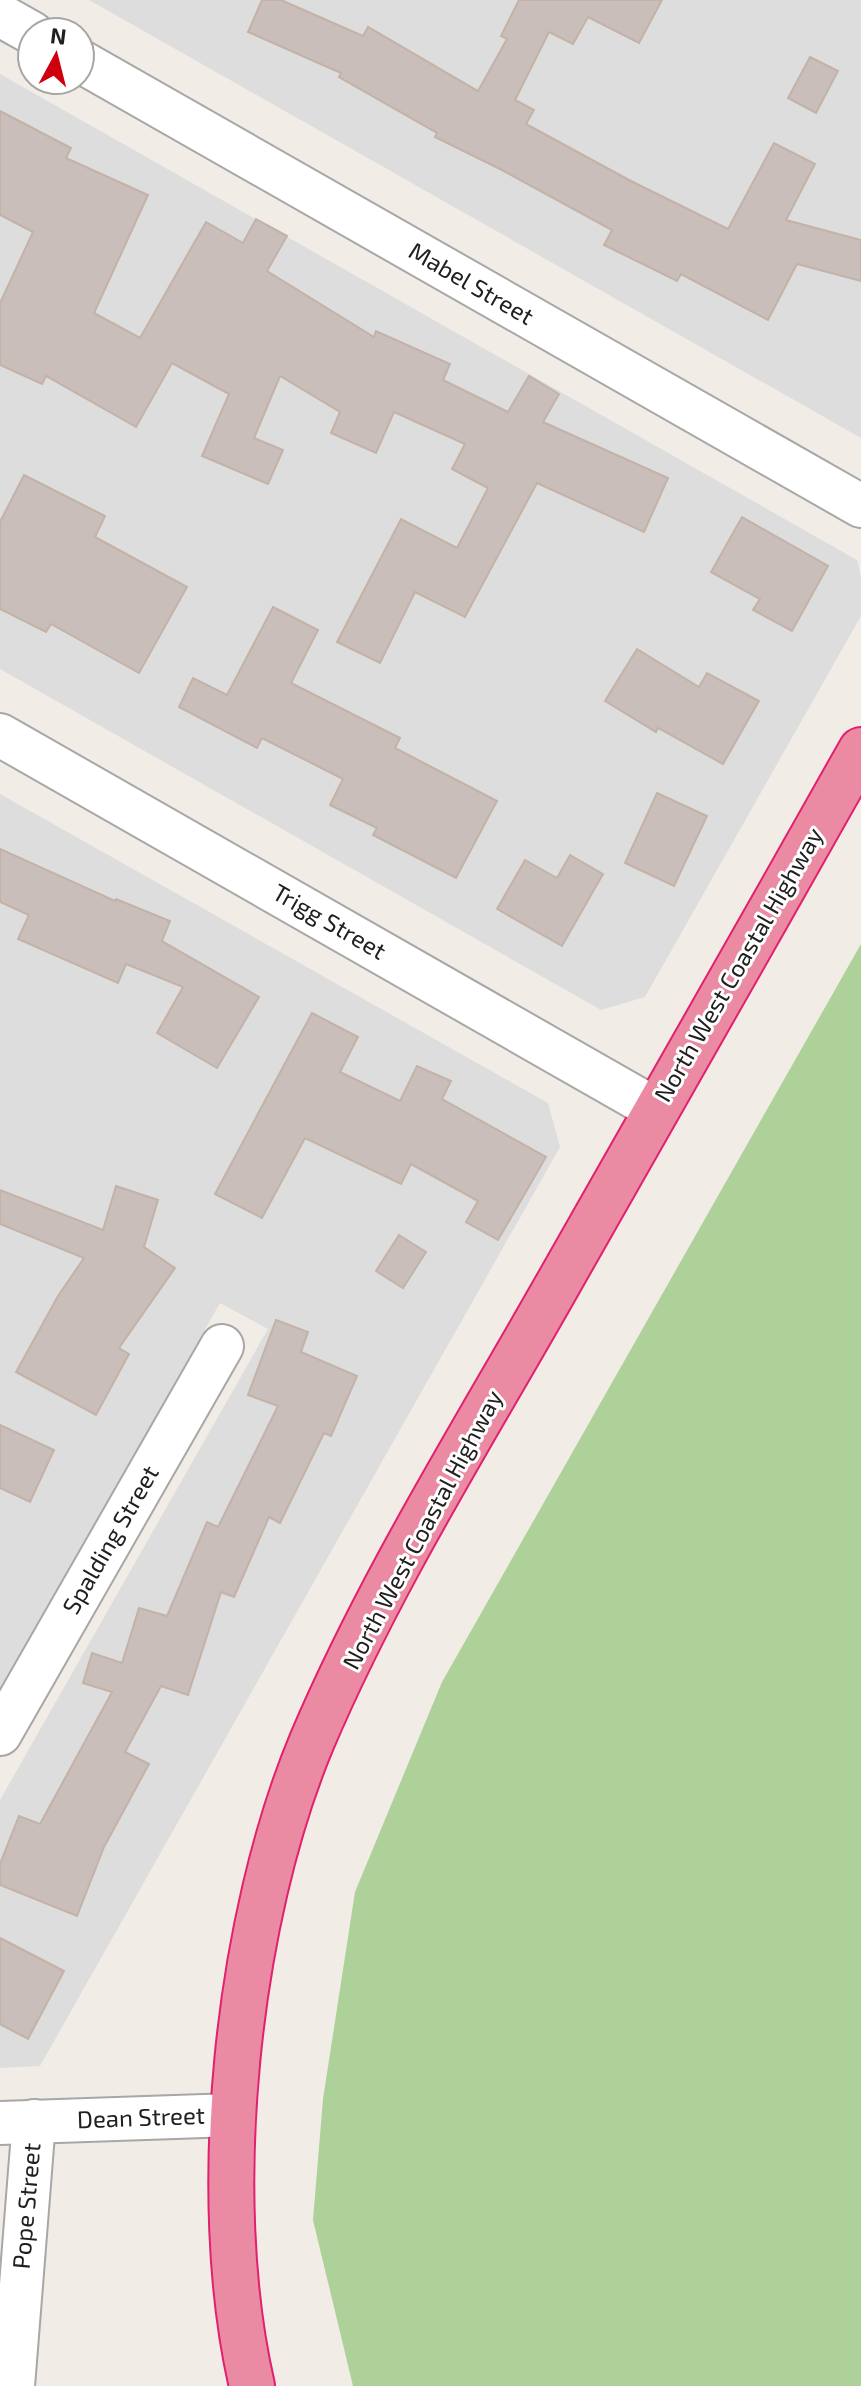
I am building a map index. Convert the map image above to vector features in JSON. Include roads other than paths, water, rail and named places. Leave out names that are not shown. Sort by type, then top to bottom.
[{"type":"highway","name":"North West Coastal Highway","points":[[252,2386],[244,2354],[232,2238],[233,2115],[244,1997],[271,1862],[312,1743],[390,1580],[861,750]]},
{"type":"street","name":"Mabel Street","points":[[96,70],[861,506]]},
{"type":"street","name":"Trigg Street","points":[[0,735],[657,1110]]},
{"type":"street","name":"Spalding Street","points":[[0,1734],[222,1346]]},
{"type":"street","name":"Dean Street","points":[[17,2122],[233,2115]]},
{"type":"street","name":"Pope Street","points":[[13,2386],[17,2122]]}]
